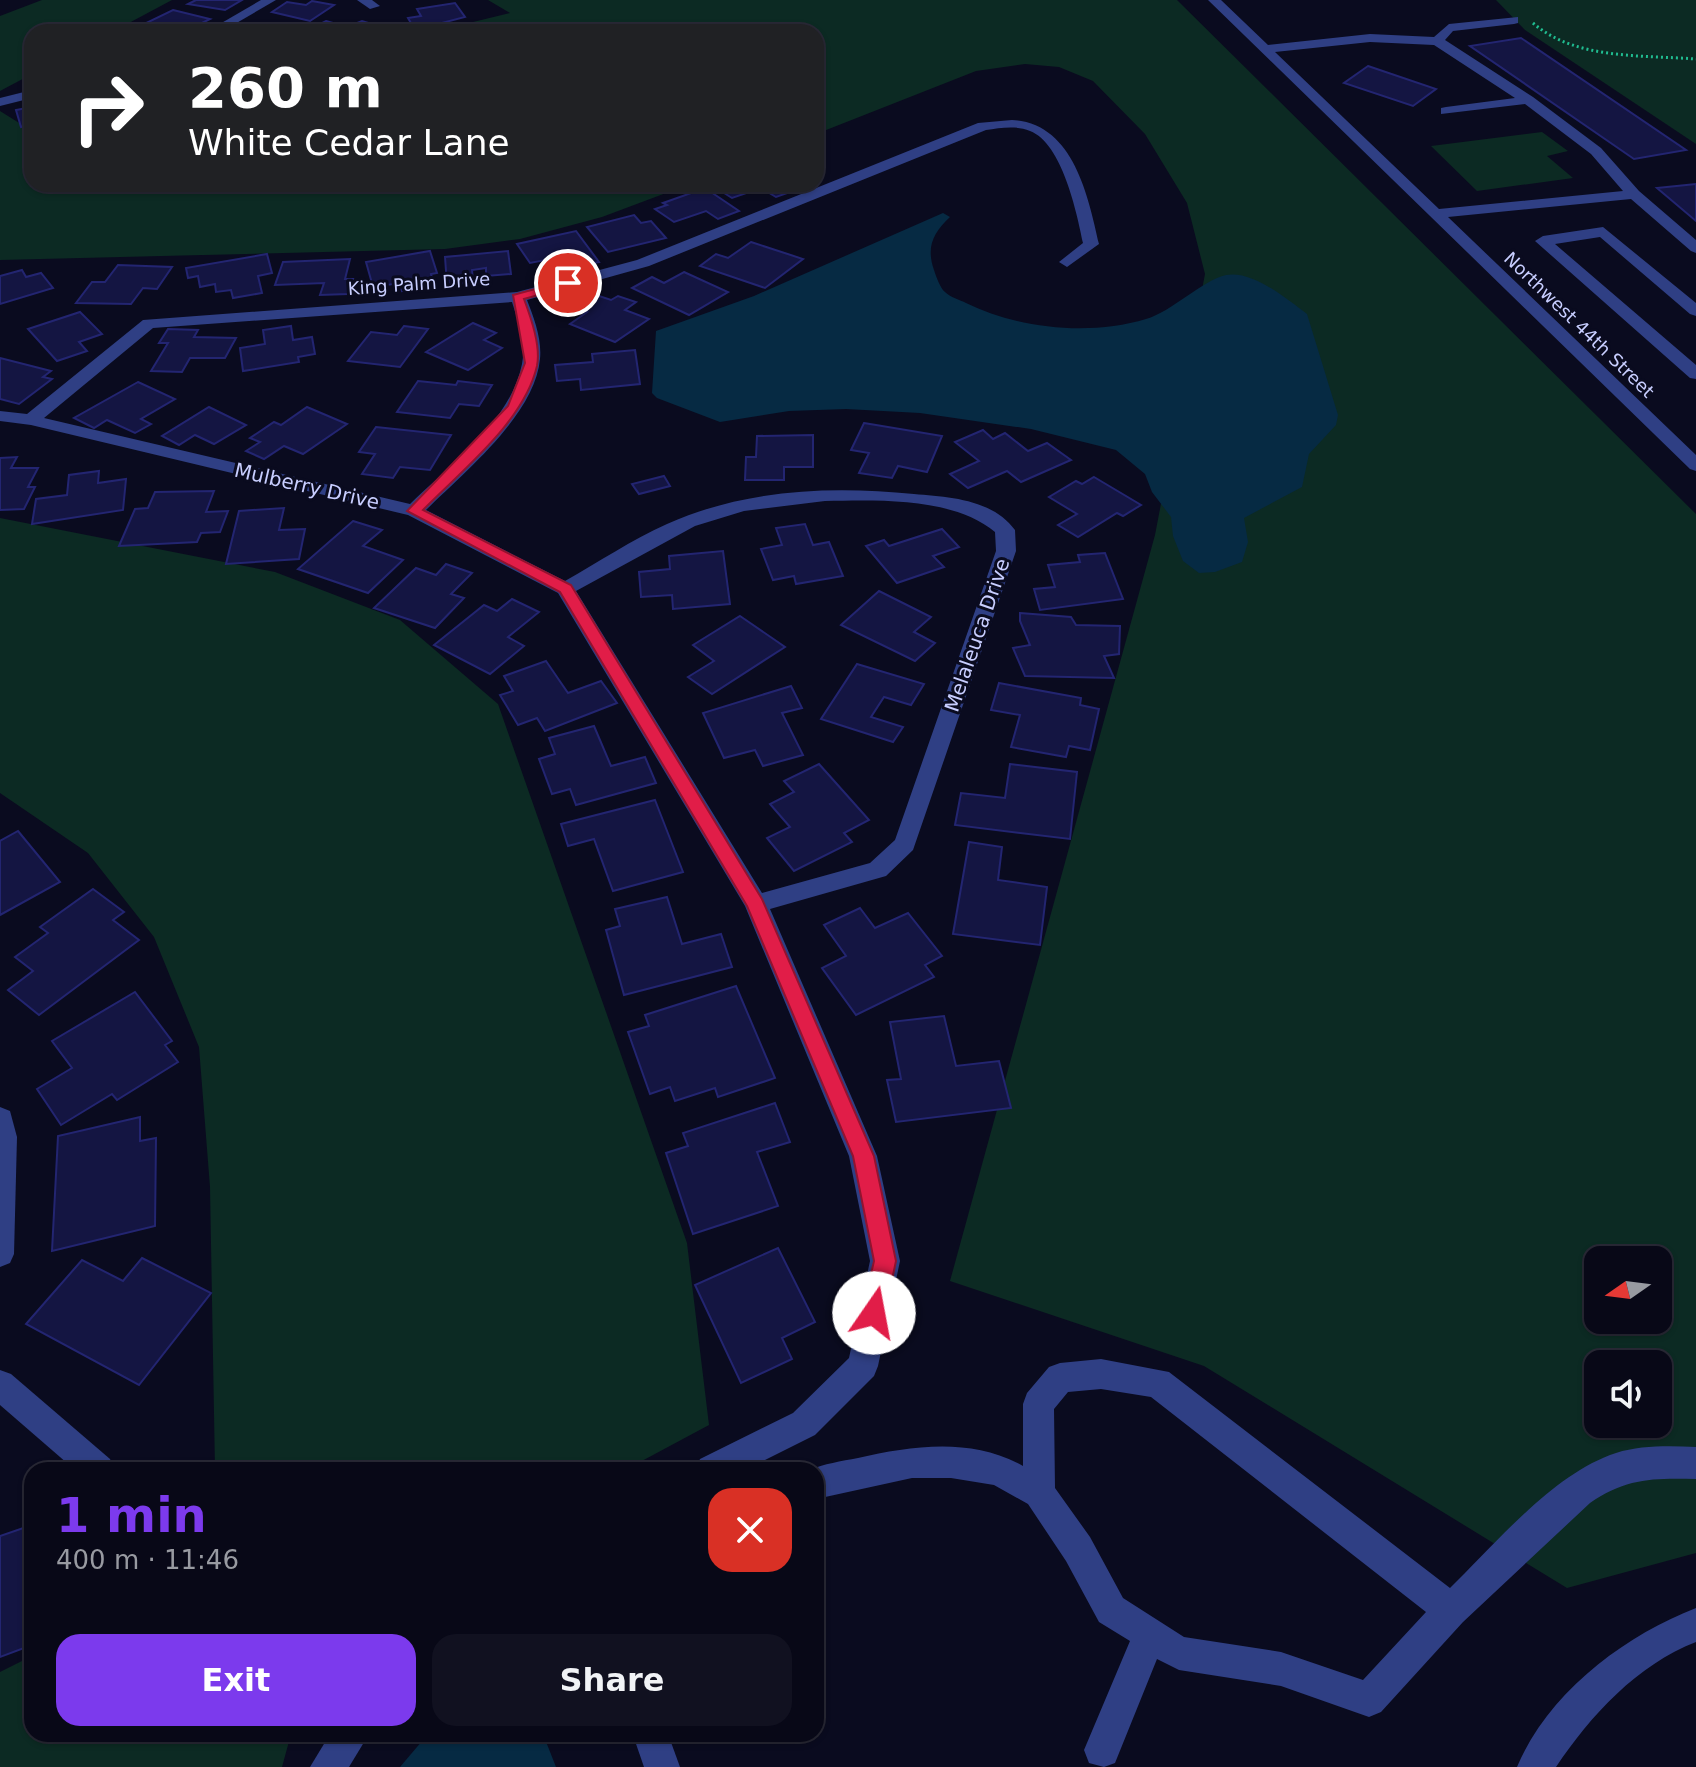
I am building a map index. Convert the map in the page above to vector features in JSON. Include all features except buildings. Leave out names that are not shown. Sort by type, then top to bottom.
[{"type":"street","points":[[226,24],[270,0]]},
{"type":"street","name":"Northwest 44th Street","points":[[1214,0],[1696,465]]},
{"type":"street","points":[[1437,41],[1449,28],[1514,20]]},
{"type":"street","points":[[1263,49],[1370,38],[1437,41],[1528,100],[1596,151],[1634,194],[1696,248]]},
{"type":"street","points":[[0,102],[24,96]]},
{"type":"street","points":[[1446,111],[1528,100]]},
{"type":"street","name":"King Palm Drive","points":[[824,190],[983,126],[1008,124],[1040,130],[1062,157],[1084,207],[1091,244],[1067,262]]},
{"type":"street","name":"King Palm Drive","points":[[31,420],[149,323],[518,297],[643,263],[819,192]]},
{"type":"street","points":[[1634,194],[1585,216],[1543,241],[1696,374]]},
{"type":"street","points":[[1434,214],[1585,216],[1696,311]]},
{"type":"street","points":[[414,511],[514,408],[531,363],[526,320],[518,297]]},
{"type":"street","name":"Mulberry Drive","points":[[0,416],[31,420],[414,511],[565,589]]},
{"type":"street","name":"Melaleuca Drive","points":[[565,589],[685,523],[730,509],[787,497],[864,494],[960,504],[987,513],[1005,530],[1006,551],[905,844],[878,870],[756,904]]},
{"type":"street","points":[[565,589],[756,904],[863,1156],[885,1261],[863,1366],[804,1424],[755,1460]]},
{"type":"street","points":[[0,1119],[3,1137],[0,1254]]},
{"type":"street","points":[[1039,1493],[1038,1404],[1060,1378],[1101,1374],[1158,1383],[1451,1610]]},
{"type":"street","points":[[0,1385],[90,1462]]},
{"type":"street","points":[[824,1481],[912,1462],[951,1462],[999,1470],[1039,1493],[1078,1549],[1111,1610],[1179,1653],[1281,1669],[1369,1700],[1451,1610],[1575,1494],[1613,1470],[1658,1462],[1696,1463]]},
{"type":"street","points":[[1535,1767],[1559,1729],[1612,1673],[1679,1630],[1696,1625]]},
{"type":"street","points":[[1102,1750],[1150,1634]]},
{"type":"street","points":[[328,1767],[345,1742]]},
{"type":"path","points":[[1527,16],[1538,29],[1554,40],[1586,47],[1696,59]]},
{"type":"green space","points":[[42,0],[172,0],[127,24],[24,24],[24,78],[0,91],[0,16]]},
{"type":"green space","points":[[488,0],[1177,0],[1696,514],[1696,1553],[1567,1588],[1204,1366],[950,1281],[1155,535],[1205,274],[1187,203],[1145,134],[1093,81],[1059,67],[1025,64],[976,71],[824,131],[824,24],[465,24],[510,13]]},
{"type":"green space","points":[[1496,0],[1696,0],[1696,144],[1525,30]]},
{"type":"green space","points":[[0,111],[24,126],[24,192],[669,192],[602,217],[520,239],[445,249],[0,260]]},
{"type":"green space","points":[[1542,132],[1568,151],[1547,156],[1573,178],[1477,191],[1431,146]]},
{"type":"green space","points":[[0,518],[275,572],[400,620],[498,704],[687,1243],[709,1425],[640,1462],[215,1462],[210,1187],[199,1047],[154,937],[88,853],[0,793]]},
{"type":"green space","points":[[24,1660],[24,1742],[289,1742],[282,1767],[0,1767],[0,1672]]},
{"type":"water","points":[[943,213],[950,217],[935,235],[931,247],[934,270],[941,288],[955,298],[1009,319],[1078,328],[1124,324],[1156,315],[1207,283],[1226,275],[1258,281],[1307,314],[1338,415],[1336,425],[1309,454],[1302,487],[1244,518],[1248,542],[1242,562],[1215,572],[1199,573],[1183,561],[1173,536],[1171,517],[1152,492],[1145,474],[1116,450],[1031,429],[920,413],[846,409],[789,411],[720,422],[657,398],[652,393],[656,331],[754,296]]},
{"type":"water","points":[[421,1742],[546,1742],[556,1767],[400,1767]]},
{"type":"route","points":[[568,283],[518,297],[526,320],[531,363],[514,408],[414,511],[565,589],[756,904],[863,1156],[885,1261],[874,1313]]}]
